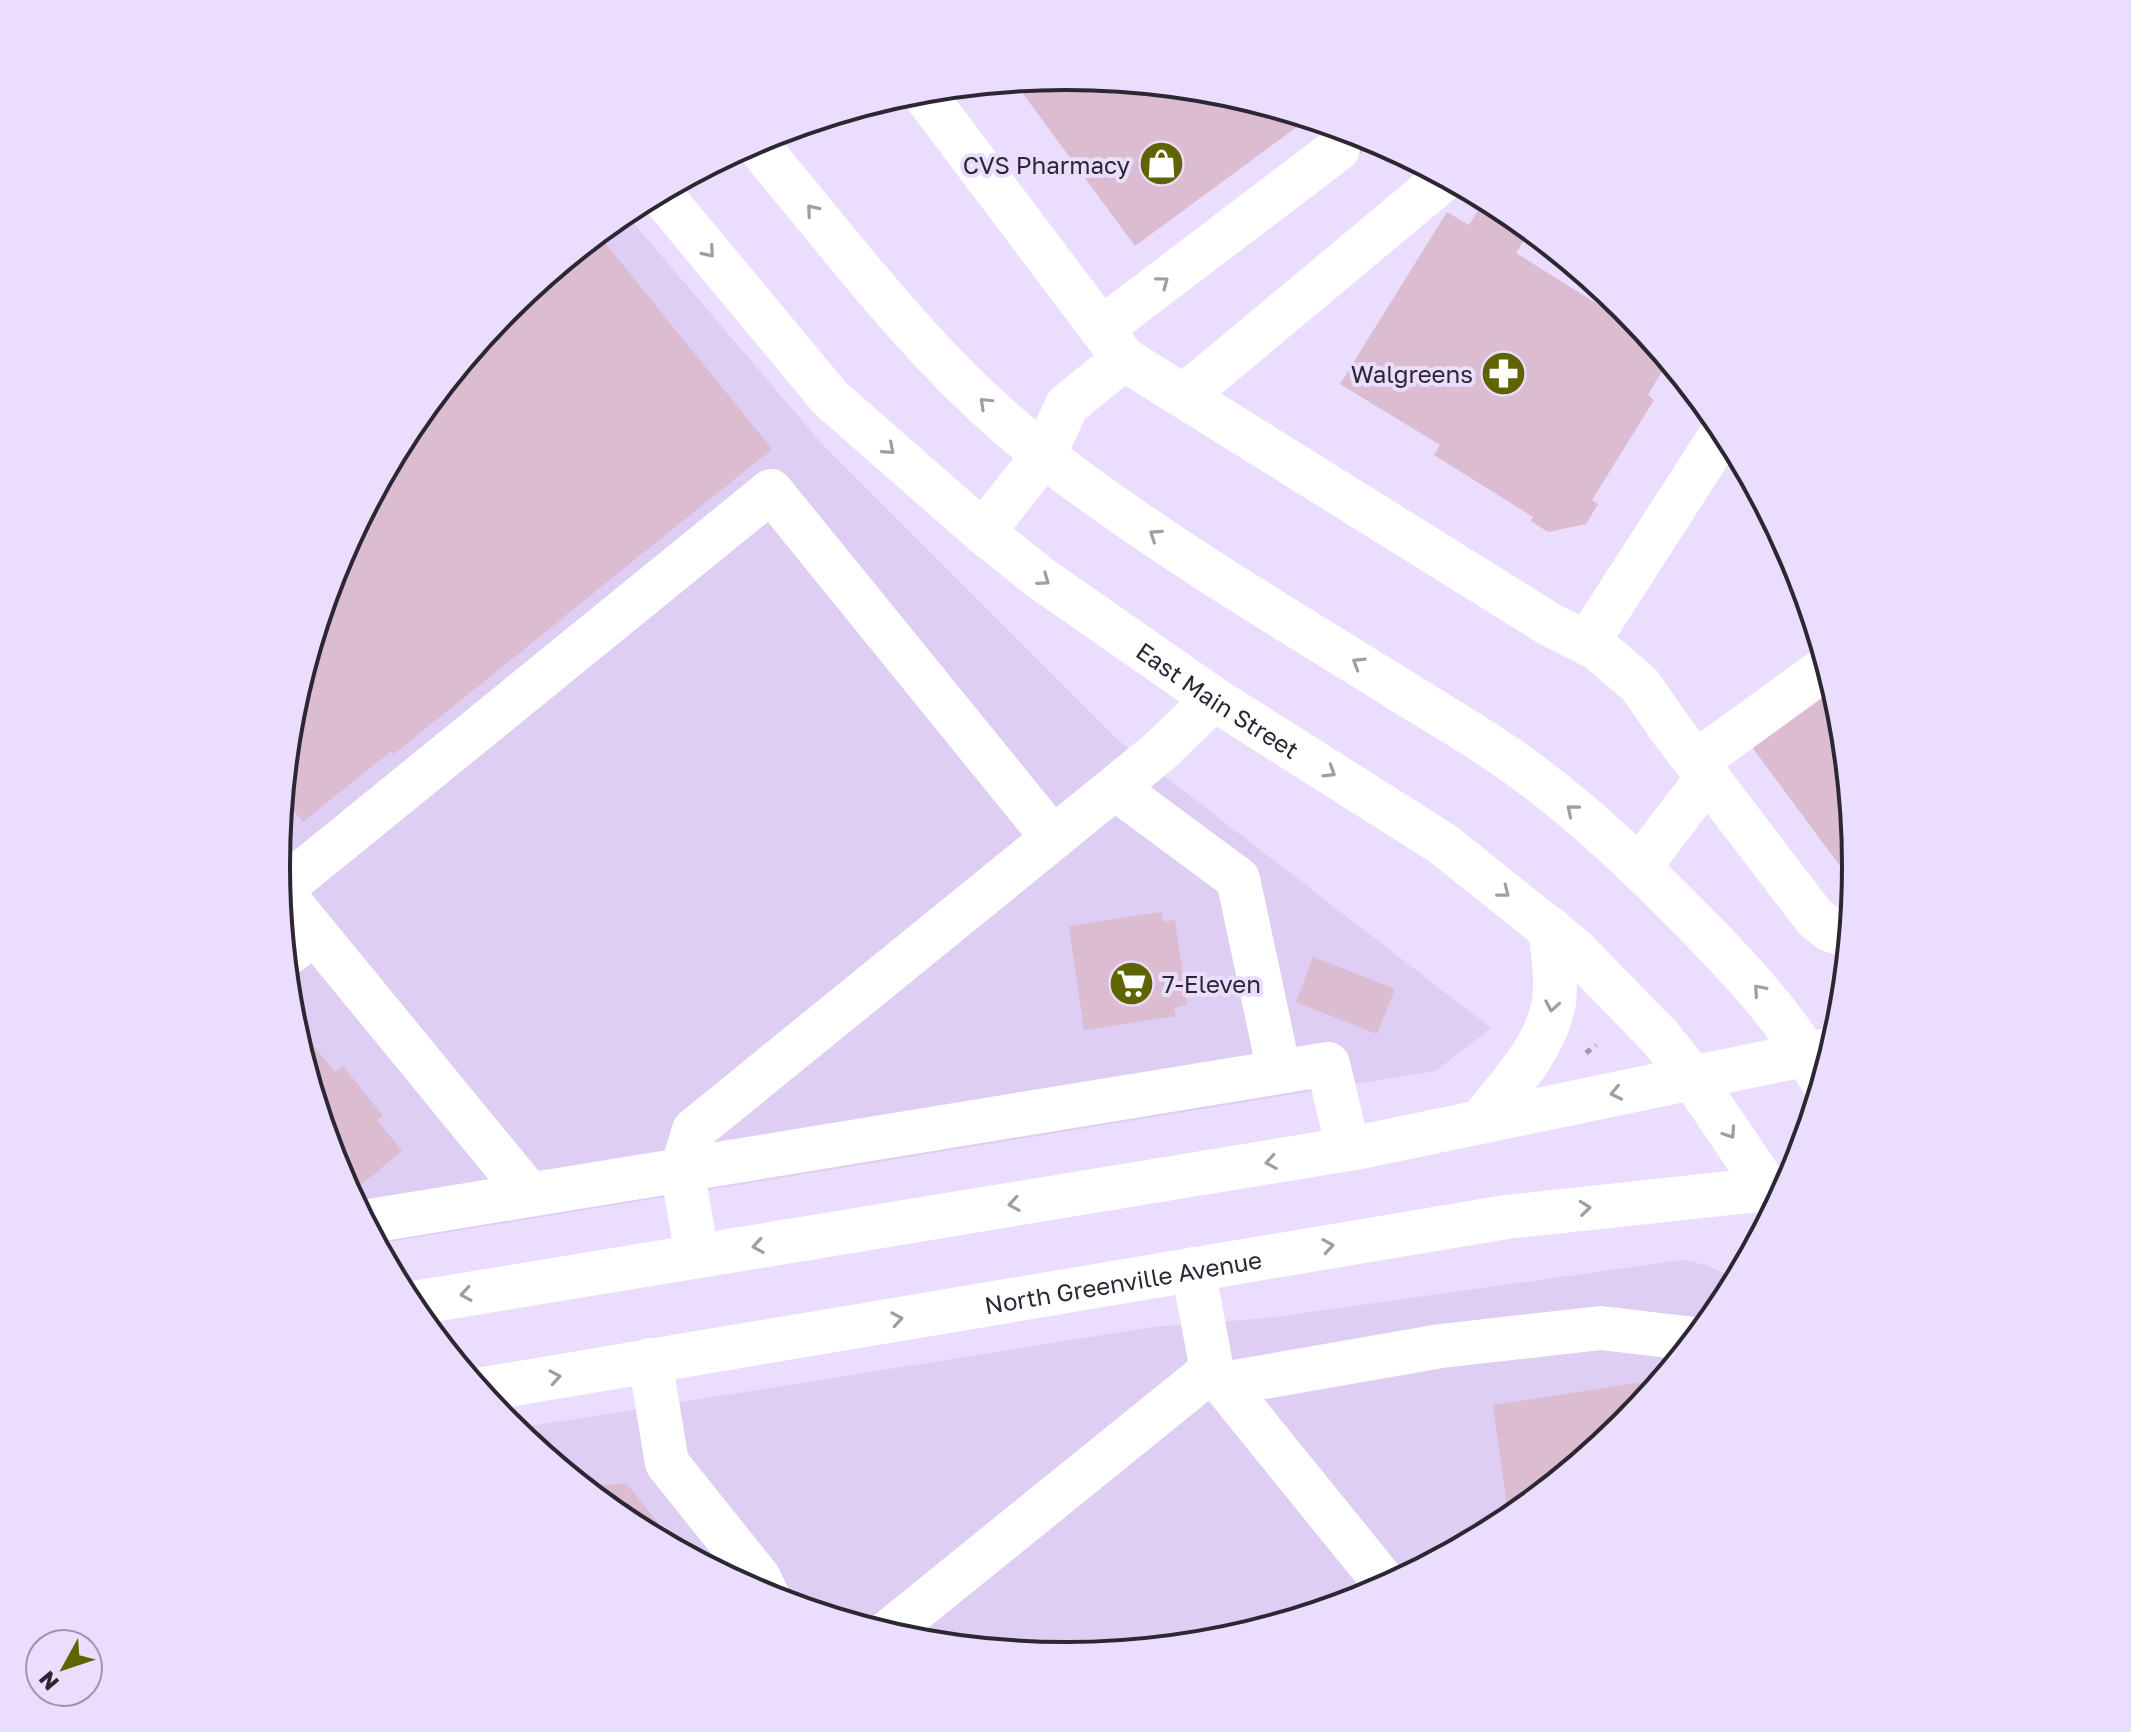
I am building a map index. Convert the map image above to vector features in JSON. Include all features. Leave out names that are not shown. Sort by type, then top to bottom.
[{"type":"main road","points":[[930,102],[1112,344],[1184,396],[1549,624],[1598,649],[1640,685],[1815,918],[1838,933]]},
{"type":"main road","points":[[983,532],[1044,455],[1067,405],[1112,344],[1338,149]]},
{"type":"main road","points":[[763,152],[937,357],[1044,455],[1220,579],[1414,698],[1519,767],[1640,866],[1736,964],[1817,1058]]},
{"type":"main road","points":[[1184,396],[1437,185]]},
{"type":"main road","name":"East Main Street","points":[[667,201],[830,398],[983,532],[1039,577],[1214,699],[1443,844],[1550,928],[1619,994],[1692,1077],[1772,1186]]},
{"type":"main road","points":[[1587,643],[1716,443]]},
{"type":"main road","points":[[290,881],[771,491],[1053,838]]},
{"type":"main road","points":[[1640,866],[1702,769],[1817,675]]},
{"type":"main road","points":[[697,1256],[682,1169],[694,1130],[1159,752],[1214,699]]},
{"type":"main road","points":[[1115,788],[1238,879],[1279,1071]]},
{"type":"main road","points":[[292,923],[300,945],[529,1194]]},
{"type":"main road","points":[[1480,1122],[1526,1065],[1550,1018],[1555,967],[1550,928]]},
{"type":"main road","points":[[423,1301],[1348,1149],[1692,1077],[1816,1061]]},
{"type":"main road","points":[[376,1220],[1328,1064],[1348,1149]]},
{"type":"main road","name":"North Greenville Avenue","points":[[491,1388],[1506,1217],[1768,1194]]},
{"type":"main road","points":[[1193,1269],[1218,1377],[1379,1576]]},
{"type":"main road","points":[[899,1624],[1218,1377],[1441,1346],[1601,1328],[1681,1338]]},
{"type":"main road","points":[[650,1360],[667,1463],[759,1579]]},
{"type":"path","points":[[1586,1053],[1596,1045]]},
{"type":"shaded area","points":[[633,222],[823,445],[1119,741],[1491,1028],[1436,1071],[387,1242],[349,1163],[316,1067],[296,967],[290,866],[296,765],[316,665],[349,569],[393,478],[420,435],[482,354],[554,283]]},
{"type":"shaded area","points":[[1682,1260],[1726,1274],[1681,1338],[1614,1415],[1538,1482],[1497,1511],[1409,1562],[1315,1601],[1266,1616],[1167,1635],[1066,1642],[1015,1640],[914,1627],[816,1601],[722,1562],[677,1538],[593,1482],[529,1426],[1153,1327],[1268,1318]]},
{"type":"building","name":"CVS Pharmacy","points":[[1066,90],[1167,97],[1217,105],[1298,126],[1135,246],[1022,92]]},
{"type":"building","points":[[1328,136],[1365,150],[1347,163]]},
{"type":"building","name":"Walgreens","points":[[1479,209],[1524,240],[1516,253],[1605,309],[1662,371],[1648,395],[1654,400],[1592,500],[1598,504],[1586,524],[1548,532],[1531,521],[1533,517],[1434,455],[1440,445],[1340,384],[1447,212],[1469,225]]},
{"type":"building","points":[[604,242],[772,449],[394,754],[391,751],[303,822],[292,808],[304,715],[316,665],[349,569],[393,478],[420,435],[482,354],[554,283]]},
{"type":"building","points":[[1822,696],[1835,765],[1842,869],[1752,747]]},
{"type":"building","name":"7-Eleven","points":[[1161,912],[1163,922],[1175,920],[1187,1005],[1174,1008],[1176,1016],[1084,1030],[1069,926]]},
{"type":"building","name":"7-Eleven","points":[[1313,957],[1395,989],[1377,1034],[1296,1002]]},
{"type":"building","points":[[310,1041],[335,1072],[343,1066],[383,1116],[377,1120],[402,1151],[359,1186],[331,1115]]},
{"type":"building","points":[[1645,1382],[1577,1449],[1507,1504],[1493,1405]]},
{"type":"building","points":[[626,1483],[663,1529],[634,1511],[599,1486]]},
{"type":"place","name":"CVS Pharmacy","points":[[1161,164]]},
{"type":"place","name":"Walgreens","points":[[1504,373]]},
{"type":"place","name":"7-Eleven","points":[[1131,983]]}]
